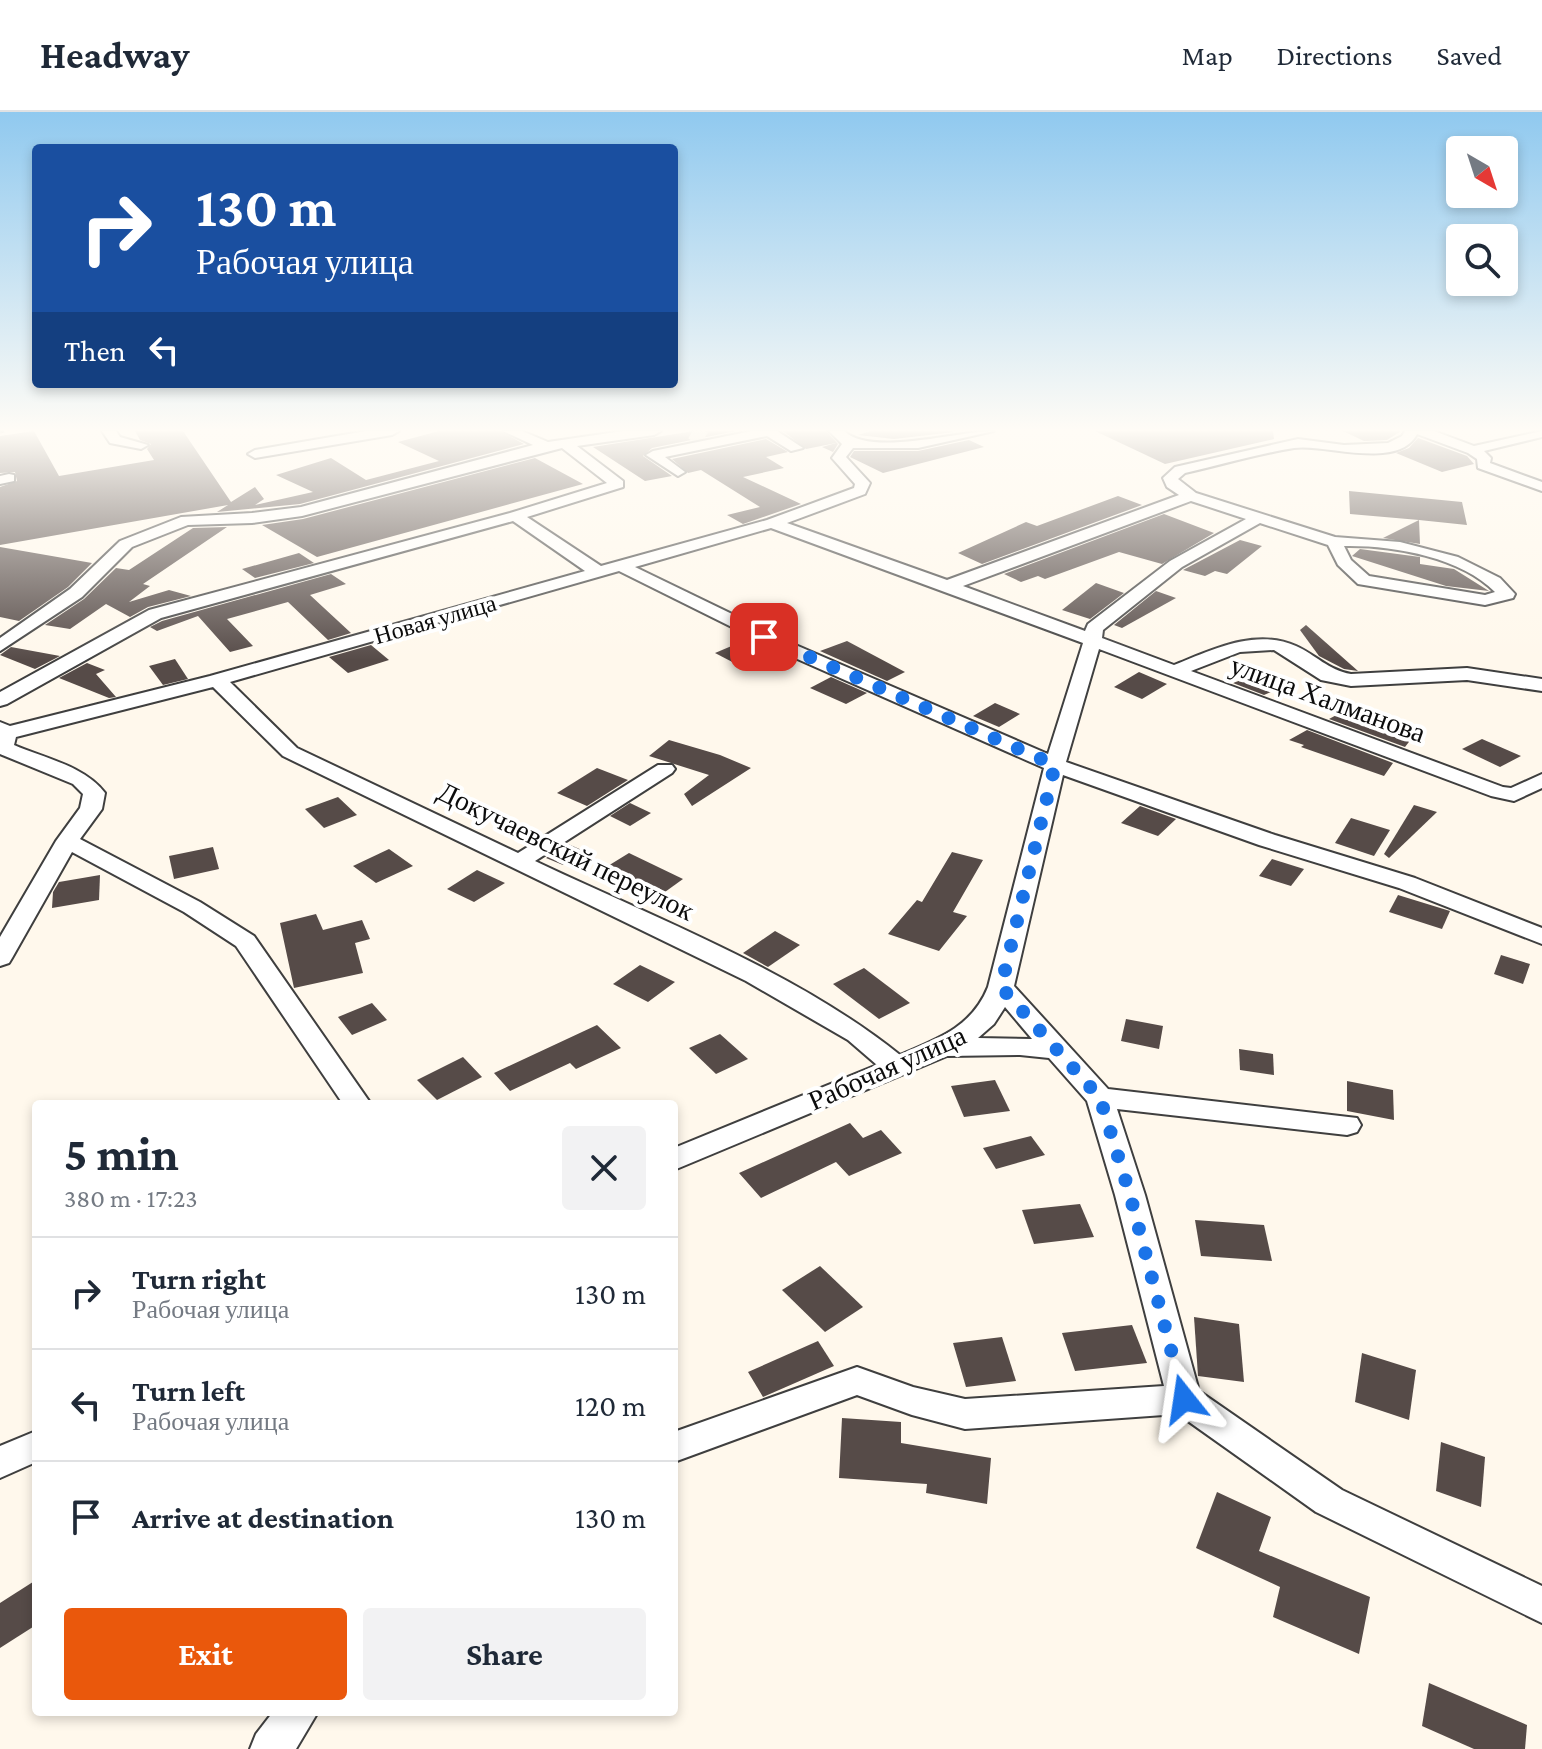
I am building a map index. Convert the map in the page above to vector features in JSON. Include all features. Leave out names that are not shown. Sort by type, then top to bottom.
[{"type":"street","points":[[0,646],[76,593],[126,544],[186,520],[252,518],[316,507]]},
{"type":"street","points":[[0,700],[155,614],[543,507]]},
{"type":"street","name":"Новая улица","points":[[2,740],[623,567],[815,507]]},
{"type":"street","points":[[947,586],[1160,507]]},
{"type":"street","points":[[1224,507],[1334,542],[1374,543],[1441,558],[1477,570],[1502,586],[1507,594],[1485,600],[1364,580],[1344,562],[1334,542]]},
{"type":"street","points":[[515,516],[600,573]]},
{"type":"street","name":"Рабочая улица","points":[[678,1158],[939,1049],[972,1032],[991,1014],[1001,987],[1055,765],[1094,628],[1176,564],[1257,519]]},
{"type":"street","name":"улица Халманова","points":[[772,523],[1498,792],[1514,795],[1542,780]]},
{"type":"street","points":[[623,567],[792,650],[1055,765],[1267,840],[1407,883],[1542,937]]},
{"type":"street","points":[[1174,671],[1237,647],[1276,645],[1292,651],[1328,676],[1351,680],[1467,674],[1542,685]]},
{"type":"street","name":"Докучаевский переулок","points":[[217,680],[290,752],[755,975],[857,1034],[897,1067]]},
{"type":"street","name":"Новая улица","points":[[0,958],[67,841],[91,809],[94,793],[80,780],[2,740]]},
{"type":"street","points":[[520,861],[665,769]]},
{"type":"street","points":[[67,841],[192,907],[245,941],[354,1100]]},
{"type":"street","points":[[1001,987],[1100,1098],[1130,1195],[1184,1399]]},
{"type":"street","points":[[939,1049],[1020,1046],[1056,1050]]},
{"type":"street","points":[[1100,1098],[1347,1125]]},
{"type":"street","points":[[678,1446],[857,1381],[912,1401],[965,1414],[1184,1399],[1329,1501],[1542,1605]]},
{"type":"street","points":[[0,1462],[32,1448]]},
{"type":"street","points":[[271,1749],[295,1716]]},
{"type":"building","points":[[0,507],[214,507],[0,545]]},
{"type":"building","points":[[224,507],[265,507],[217,512]]},
{"type":"building","points":[[347,507],[498,507],[317,557],[262,525],[303,519]]},
{"type":"building","points":[[758,507],[791,507],[743,524],[727,515]]},
{"type":"building","points":[[1087,507],[1136,507],[982,564],[958,553],[1026,522],[1037,526]]},
{"type":"building","points":[[1350,507],[1463,507],[1467,525],[1350,514]]},
{"type":"building","points":[[1164,514],[1214,533],[1162,564],[1119,552],[1045,579],[1038,576],[1021,582],[1004,574]]},
{"type":"building","points":[[1419,520],[1420,544],[1383,538]]},
{"type":"building","points":[[227,527],[143,584],[150,586],[129,602],[169,590],[191,596],[148,607],[130,617],[106,604],[70,629],[45,625],[84,599],[116,568],[129,570],[193,528]]},
{"type":"building","points":[[1240,540],[1262,546],[1227,574],[1215,571],[1205,576],[1183,570]]},
{"type":"building","points":[[0,547],[92,563],[68,587],[19,621],[0,617]]},
{"type":"building","points":[[1360,549],[1420,557],[1420,564],[1454,569],[1489,591],[1446,586],[1352,556]]},
{"type":"building","points":[[299,553],[314,563],[255,578],[242,569]]},
{"type":"building","points":[[331,574],[346,584],[310,595],[351,633],[328,640],[288,602],[227,619],[253,646],[230,652],[198,616],[157,631],[150,627],[162,621]]},
{"type":"building","points":[[1096,583],[1124,593],[1090,619],[1062,610]]},
{"type":"building","points":[[1156,591],[1176,598],[1122,628],[1114,625]]},
{"type":"building","points":[[1306,625],[1358,671],[1344,669],[1319,656],[1300,630]]},
{"type":"building","points":[[847,641],[905,672],[887,681],[820,651]]},
{"type":"building","points":[[741,642],[769,656],[742,667],[715,653]]},
{"type":"building","points":[[371,645],[389,660],[348,673],[329,657]]},
{"type":"building","points":[[11,647],[60,656],[35,669],[0,655]]},
{"type":"building","points":[[175,659],[188,679],[163,685],[149,666]]},
{"type":"building","points":[[87,663],[105,670],[96,674],[116,697],[109,698],[59,678]]},
{"type":"building","points":[[1139,672],[1167,684],[1142,699],[1114,687]]},
{"type":"building","points":[[1252,676],[1278,689],[1264,695],[1233,683]]},
{"type":"building","points":[[831,677],[867,693],[846,704],[810,688]]},
{"type":"building","points":[[995,703],[1020,714],[999,727],[973,716]]},
{"type":"building","points":[[1342,712],[1390,733],[1394,731],[1412,738],[1405,747],[1329,719]]},
{"type":"building","points":[[1307,730],[1393,763],[1384,776],[1289,740]]},
{"type":"building","points":[[1482,739],[1521,756],[1500,767],[1462,749]]},
{"type":"building","points":[[669,740],[751,768],[692,806],[684,794],[709,775],[649,756]]},
{"type":"building","points":[[597,768],[628,780],[587,806],[557,793]]},
{"type":"building","points":[[338,797],[357,815],[324,828],[305,809]]},
{"type":"building","points":[[630,803],[651,813],[630,826],[610,816]]},
{"type":"building","points":[[1414,805],[1437,812],[1389,858],[1384,854]]},
{"type":"building","points":[[1140,806],[1176,819],[1158,836],[1121,823]]},
{"type":"building","points":[[1351,818],[1390,830],[1374,856],[1335,843]]},
{"type":"building","points":[[568,844],[584,851],[563,865],[546,858]]},
{"type":"building","points":[[213,847],[219,869],[174,879],[169,856]]},
{"type":"building","points":[[389,849],[413,866],[376,883],[353,866]]},
{"type":"building","points":[[952,852],[983,860],[953,912],[967,916],[939,951],[888,934],[917,900],[922,902]]},
{"type":"building","points":[[629,853],[683,879],[658,897],[603,869]]},
{"type":"building","points":[[1272,859],[1304,869],[1291,886],[1259,876]]},
{"type":"building","points":[[477,870],[505,883],[474,902],[447,889]]},
{"type":"building","points":[[100,875],[99,900],[52,908],[53,892],[59,882]]},
{"type":"building","points":[[1398,895],[1450,911],[1442,929],[1389,912]]},
{"type":"building","points":[[316,914],[323,930],[362,920],[370,939],[355,943],[363,973],[294,988],[280,923]]},
{"type":"building","points":[[775,931],[800,945],[768,967],[743,953]]},
{"type":"building","points":[[1501,955],[1530,964],[1523,984],[1494,974]]},
{"type":"building","points":[[640,965],[675,982],[648,1002],[613,984]]},
{"type":"building","points":[[864,968],[910,1003],[879,1019],[833,984]]},
{"type":"building","points":[[372,1003],[387,1020],[352,1035],[338,1017]]},
{"type":"building","points":[[1126,1019],[1163,1026],[1159,1049],[1121,1041]]},
{"type":"building","points":[[597,1025],[621,1048],[576,1069],[570,1063],[510,1091],[494,1073]]},
{"type":"building","points":[[720,1034],[748,1059],[716,1074],[689,1048]]},
{"type":"building","points":[[1239,1049],[1273,1054],[1274,1075],[1240,1070]]},
{"type":"building","points":[[463,1057],[482,1077],[437,1100],[417,1080]]},
{"type":"building","points":[[995,1080],[1010,1111],[964,1117],[951,1086]]},
{"type":"building","points":[[1347,1081],[1393,1090],[1394,1120],[1347,1111]]},
{"type":"building","points":[[850,1123],[863,1138],[881,1130],[902,1153],[849,1176],[836,1162],[761,1198],[739,1173]]},
{"type":"building","points":[[1031,1136],[1045,1155],[996,1169],[983,1148]]},
{"type":"building","points":[[1080,1204],[1094,1237],[1034,1244],[1022,1210]]},
{"type":"building","points":[[1195,1220],[1264,1225],[1272,1261],[1201,1256]]},
{"type":"building","points":[[820,1266],[863,1307],[825,1332],[782,1290]]},
{"type":"building","points":[[1194,1317],[1239,1324],[1244,1382],[1198,1376]]},
{"type":"building","points":[[1132,1325],[1147,1363],[1075,1371],[1062,1333]]},
{"type":"building","points":[[1002,1337],[1016,1381],[966,1387],[953,1343]]},
{"type":"building","points":[[818,1341],[834,1366],[763,1397],[748,1372]]},
{"type":"building","points":[[1362,1353],[1416,1370],[1409,1420],[1355,1402]]},
{"type":"building","points":[[842,1418],[901,1422],[901,1443],[991,1458],[987,1504],[926,1493],[927,1484],[839,1478]]},
{"type":"building","points":[[1441,1442],[1485,1457],[1481,1507],[1436,1491]]},
{"type":"building","points":[[1217,1492],[1271,1517],[1259,1551],[1370,1597],[1359,1654],[1273,1617],[1280,1587],[1196,1548]]},
{"type":"building","points":[[32,1583],[32,1628],[0,1648],[0,1603]]},
{"type":"building","points":[[1429,1683],[1527,1725],[1525,1749],[1474,1749],[1422,1726]]},
{"type":"route","points":[[764,637],[1055,765],[1001,987],[1100,1098],[1130,1195],[1184,1399]]}]
